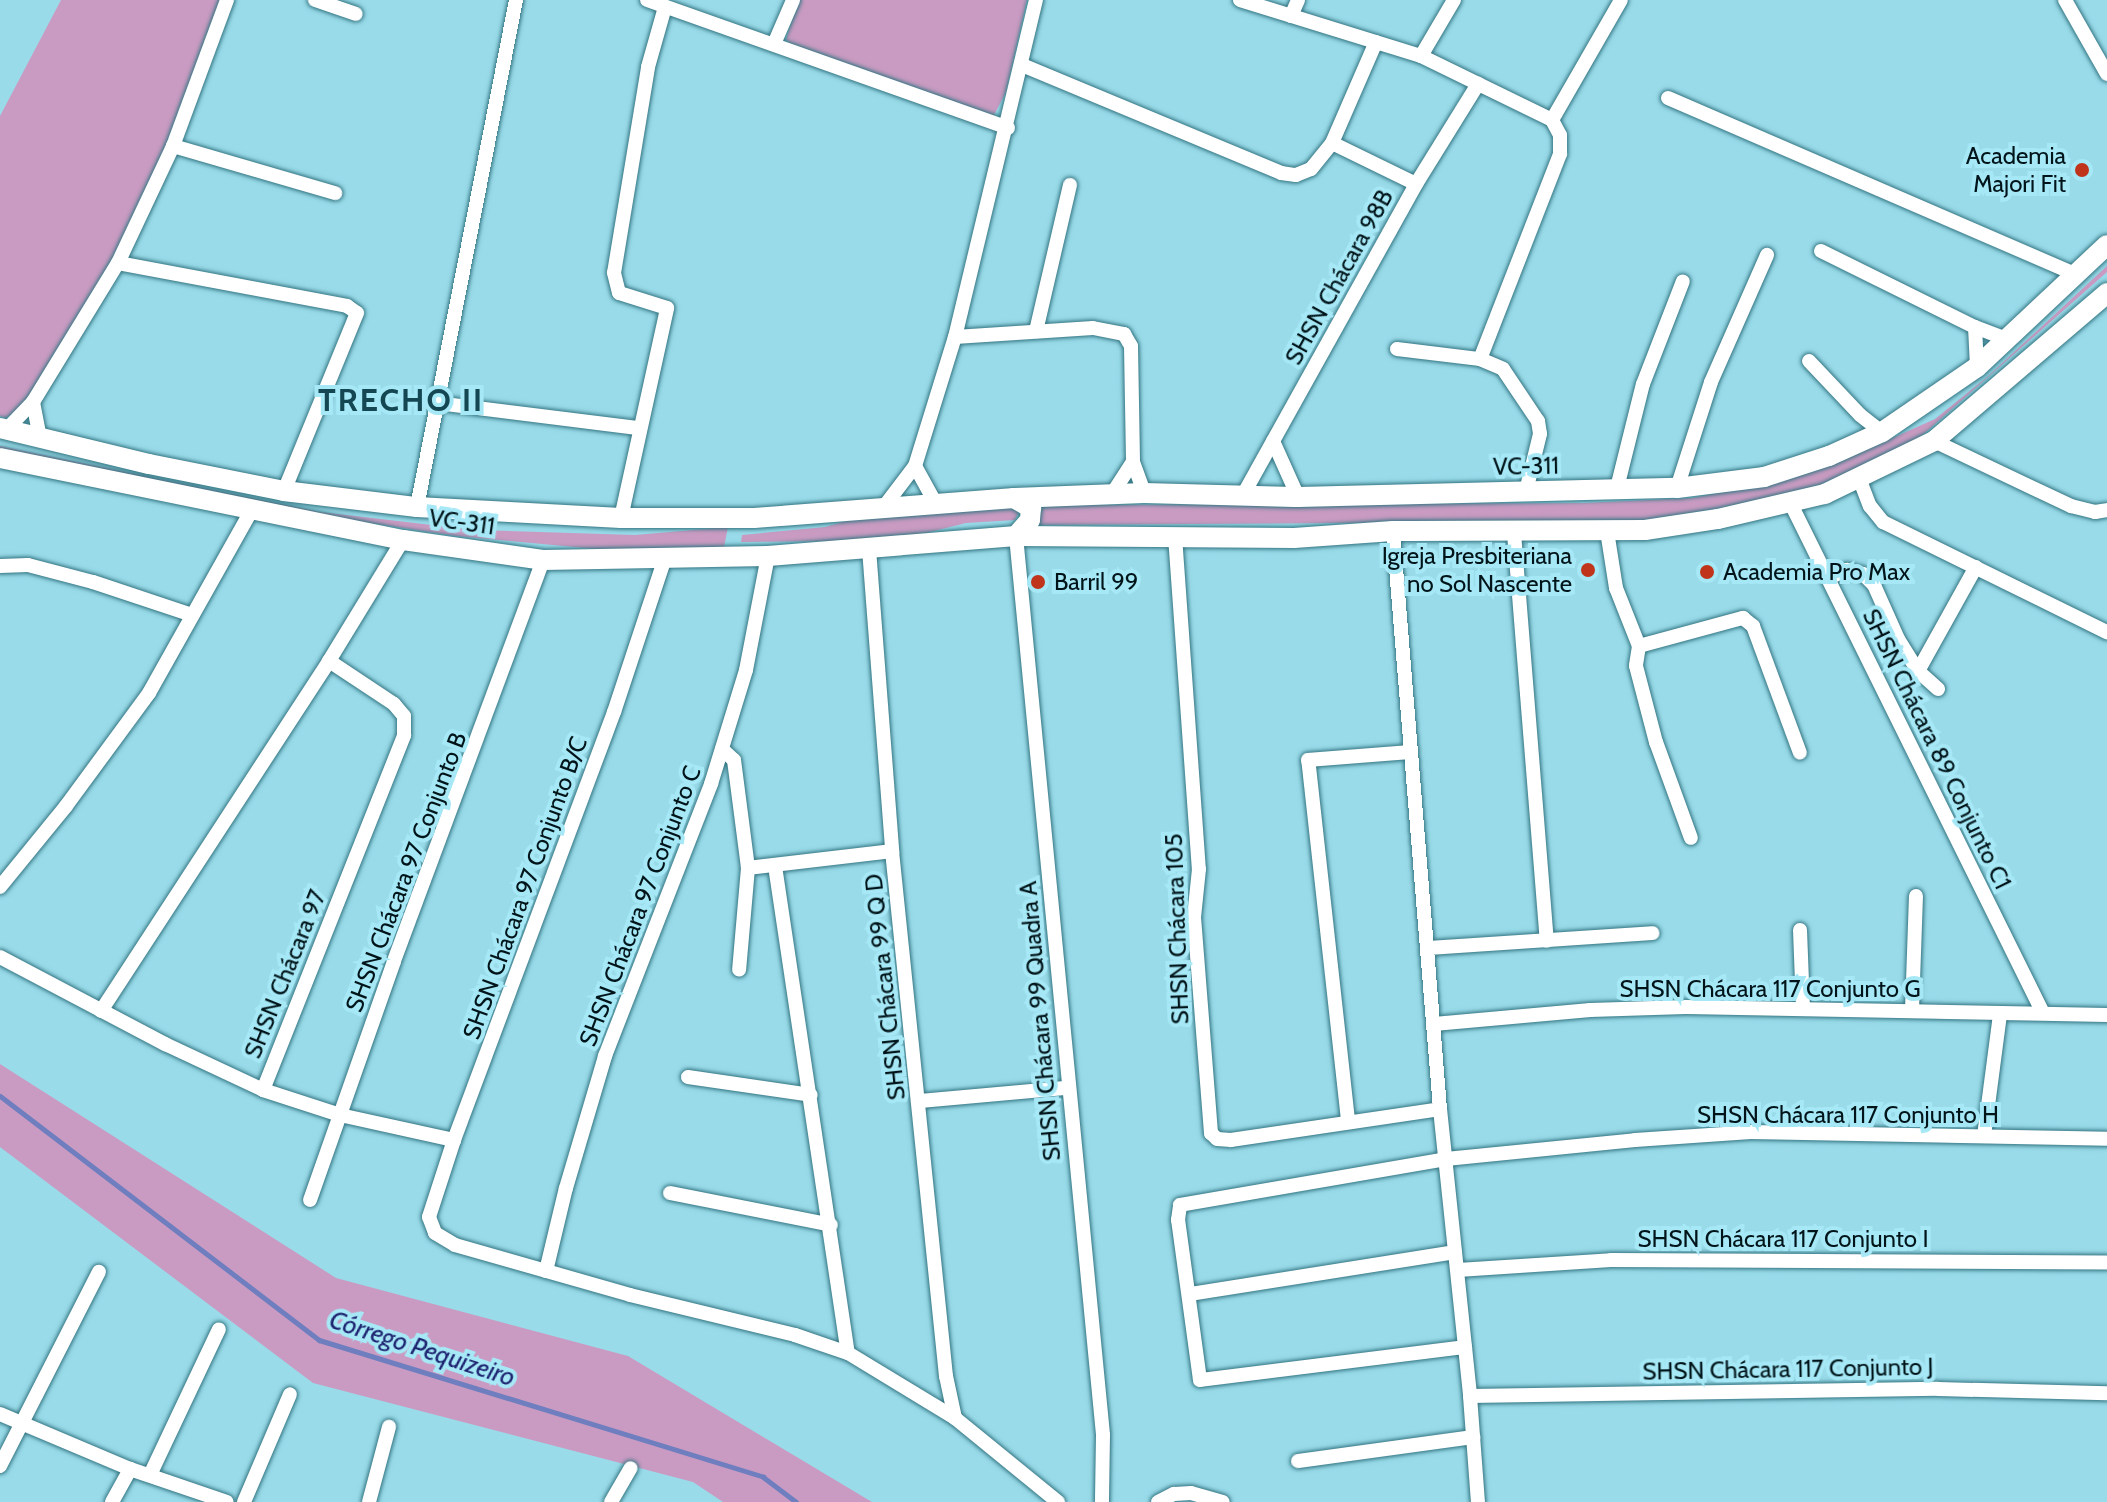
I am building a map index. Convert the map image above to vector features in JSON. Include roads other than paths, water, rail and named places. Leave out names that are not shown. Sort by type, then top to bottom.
[{"type":"main road","name":"VC-311","points":[[3,429],[284,491],[417,507],[621,518],[754,518],[1014,498],[1144,493],[1298,497],[1526,491],[1616,492],[1677,488],[1764,477],[1882,432],[1977,367],[2107,245]]},
{"type":"main road","points":[[1016,536],[1294,538],[1393,531],[1514,533],[1645,530],[1791,504],[1825,494],[1934,441],[2107,293]]},
{"type":"main road","name":"VC-311","points":[[2,465],[403,540],[543,560],[768,556],[1016,536]]},
{"type":"main road","points":[[1461,532],[1445,528],[1435,513],[1439,506],[1478,493]]},
{"type":"main road","points":[[1014,498],[1031,508],[1030,520],[1016,536]]},
{"type":"main road","points":[[745,556],[736,547],[735,533],[742,522],[754,518]]},
{"type":"street","points":[[3,429],[33,402],[118,263],[173,146],[227,0]]},
{"type":"street","points":[[315,0],[356,14]]},
{"type":"street","points":[[417,507],[516,0]]},
{"type":"street","points":[[647,0],[1008,128]]},
{"type":"street","points":[[774,44],[793,0]]},
{"type":"street","points":[[876,508],[915,466],[955,337],[1008,128],[1036,0]]},
{"type":"street","points":[[1240,0],[1421,56],[1552,120],[1560,135],[1560,154],[1480,359]]},
{"type":"street","points":[[1291,16],[1298,0]]},
{"type":"street","points":[[1421,56],[1454,0]]},
{"type":"street","points":[[1552,120],[1621,0]]},
{"type":"street","points":[[2065,0],[2101,51],[2107,74]]},
{"type":"street","points":[[621,518],[638,428],[667,308],[619,293],[614,273],[648,67],[665,7]]},
{"type":"street","points":[[1022,65],[1281,173],[1304,173],[1332,143],[1376,42]]},
{"type":"street","name":"SHSN Chácara 98B","points":[[1243,495],[1416,184],[1478,84]]},
{"type":"street","points":[[1668,98],[2049,264],[2068,280]]},
{"type":"street","points":[[1332,143],[1416,184]]},
{"type":"street","points":[[173,146],[335,193]]},
{"type":"street","points":[[1036,331],[1070,185]]},
{"type":"street","points":[[1821,251],[1975,327],[2009,340]]},
{"type":"street","points":[[1677,488],[1711,382],[1767,255]]},
{"type":"street","points":[[118,263],[347,306],[357,313],[284,491]]},
{"type":"street","points":[[1616,492],[1643,384],[1683,281]]},
{"type":"street","points":[[1975,327],[1977,367]]},
{"type":"street","points":[[955,337],[1093,328],[1124,334],[1131,346],[1133,462],[1144,493]]},
{"type":"street","points":[[1397,349],[1480,359],[1503,369],[1538,421],[1540,434],[1526,491]]},
{"type":"street","points":[[1809,361],[1860,415],[1882,432]]},
{"type":"street","points":[[33,402],[40,438]]},
{"type":"street","points":[[437,403],[638,428]]},
{"type":"street","points":[[1857,444],[1860,415]]},
{"type":"street","points":[[1273,441],[1298,497]]},
{"type":"street","points":[[1934,441],[2071,506],[2095,512],[2107,510]]},
{"type":"street","points":[[1112,494],[1133,462]]},
{"type":"street","points":[[915,466],[936,504]]},
{"type":"street","points":[[1859,478],[1870,506],[1883,522],[2107,632]]},
{"type":"street","name":"SHSN Chácara 89 Conjunto C1","points":[[1791,504],[2043,1013]]},
{"type":"street","points":[[0,887],[66,806],[149,693],[251,511]]},
{"type":"street","points":[[1393,531],[1440,1109],[1458,1270],[1478,1502]]},
{"type":"street","points":[[1607,531],[1616,588],[1639,646],[1636,666],[1656,742],[1691,838]]},
{"type":"street","points":[[1514,533],[1547,941]]},
{"type":"street","name":"SHSN Chácara 99 Quadra A","points":[[1016,536],[1067,1088],[1103,1435],[1102,1502]]},
{"type":"street","name":"SHSN Chácara 105","points":[[1175,536],[1199,869],[1194,917],[1211,1133],[1217,1139],[1231,1140],[1348,1120],[1440,1109]]},
{"type":"street","points":[[101,1011],[329,661],[403,540]]},
{"type":"street","name":"SHSN Chácara 99 Q D","points":[[869,549],[892,851],[946,1376],[955,1418]]},
{"type":"street","name":"SHSN Chácara 97 Conjunto C","points":[[546,1271],[566,1188],[605,1056],[680,871],[722,749],[746,670],[768,556]]},
{"type":"street","name":"SHSN Chácara 97 Conjunto B/C","points":[[546,1271],[455,1245],[435,1233],[429,1217],[454,1140],[614,712],[665,558]]},
{"type":"street","name":"SHSN Chácara 97 Conjunto B","points":[[310,1200],[543,560]]},
{"type":"street","points":[[0,566],[28,565],[93,582],[192,615]]},
{"type":"street","points":[[1918,671],[1976,567]]},
{"type":"street","points":[[1828,578],[1847,570],[1863,574],[1874,585],[1898,639],[1918,671],[1938,689]]},
{"type":"street","points":[[1639,646],[1743,618],[1753,626],[1800,753]]},
{"type":"street","name":"SHSN Chácara 97","points":[[0,957],[101,1011],[263,1090],[404,735],[404,716],[394,704],[329,661]]},
{"type":"street","points":[[722,749],[734,760],[748,868],[739,970]]},
{"type":"street","points":[[1348,1120],[1308,760],[1410,752]]},
{"type":"street","points":[[748,868],[892,851]]},
{"type":"street","points":[[775,866],[848,1353]]},
{"type":"street","points":[[1912,1010],[1916,896]]},
{"type":"street","points":[[1800,930],[1803,1009]]},
{"type":"street","points":[[1428,948],[1653,933]]},
{"type":"street","name":"SHSN Chácara 117 Conjunto G","points":[[1434,1024],[1590,1010],[1912,1010],[2107,1015]]},
{"type":"street","points":[[1984,1136],[2000,1014]]},
{"type":"street","points":[[688,1077],[811,1095]]},
{"type":"street","points":[[920,1101],[1067,1088]]},
{"type":"street","points":[[263,1090],[340,1115],[454,1140]]},
{"type":"street","name":"SHSN Chácara 117 Conjunto H","points":[[1190,1294],[1178,1220],[1180,1205],[1446,1159],[1751,1132],[2107,1139]]},
{"type":"street","points":[[670,1193],[831,1225]]},
{"type":"street","points":[[1455,1252],[1190,1294],[1200,1380],[1465,1347]]},
{"type":"street","name":"SHSN Chácara 117 Conjunto I","points":[[1458,1270],[1624,1259],[2107,1263]]},
{"type":"street","points":[[546,1271],[675,1307],[795,1335],[848,1353],[955,1418],[1058,1502]]},
{"type":"street","points":[[0,1466],[99,1272]]},
{"type":"street","points":[[150,1475],[219,1329]]},
{"type":"street","name":"SHSN Chácara 117 Conjunto J","points":[[1470,1396],[1938,1389],[2107,1393]]},
{"type":"street","points":[[244,1502],[290,1394]]},
{"type":"street","points":[[0,1414],[130,1469],[227,1502]]},
{"type":"street","points":[[369,1502],[389,1427]]},
{"type":"street","points":[[1298,1461],[1473,1437]]},
{"type":"street","points":[[611,1502],[631,1468]]},
{"type":"street","points":[[112,1502],[130,1469]]},
{"type":"street","points":[[1158,1502],[1174,1494],[1191,1493],[1223,1502]]},
{"type":"waterway","name":"Córrego Pequizeiro","points":[[0,1096],[319,1340],[763,1477],[796,1502]]},
{"type":"place","name":"Academia Majori Fit","points":[[2082,170]]},
{"type":"place","name":"Igreja Presbiteriana no Sol Nascente","points":[[1588,570]]},
{"type":"place","name":"Academia Pro Max","points":[[1707,572]]},
{"type":"place","name":"Barril 99","points":[[1038,582]]},
{"type":"district","name":"TRECHO II","points":[[401,400]]}]
